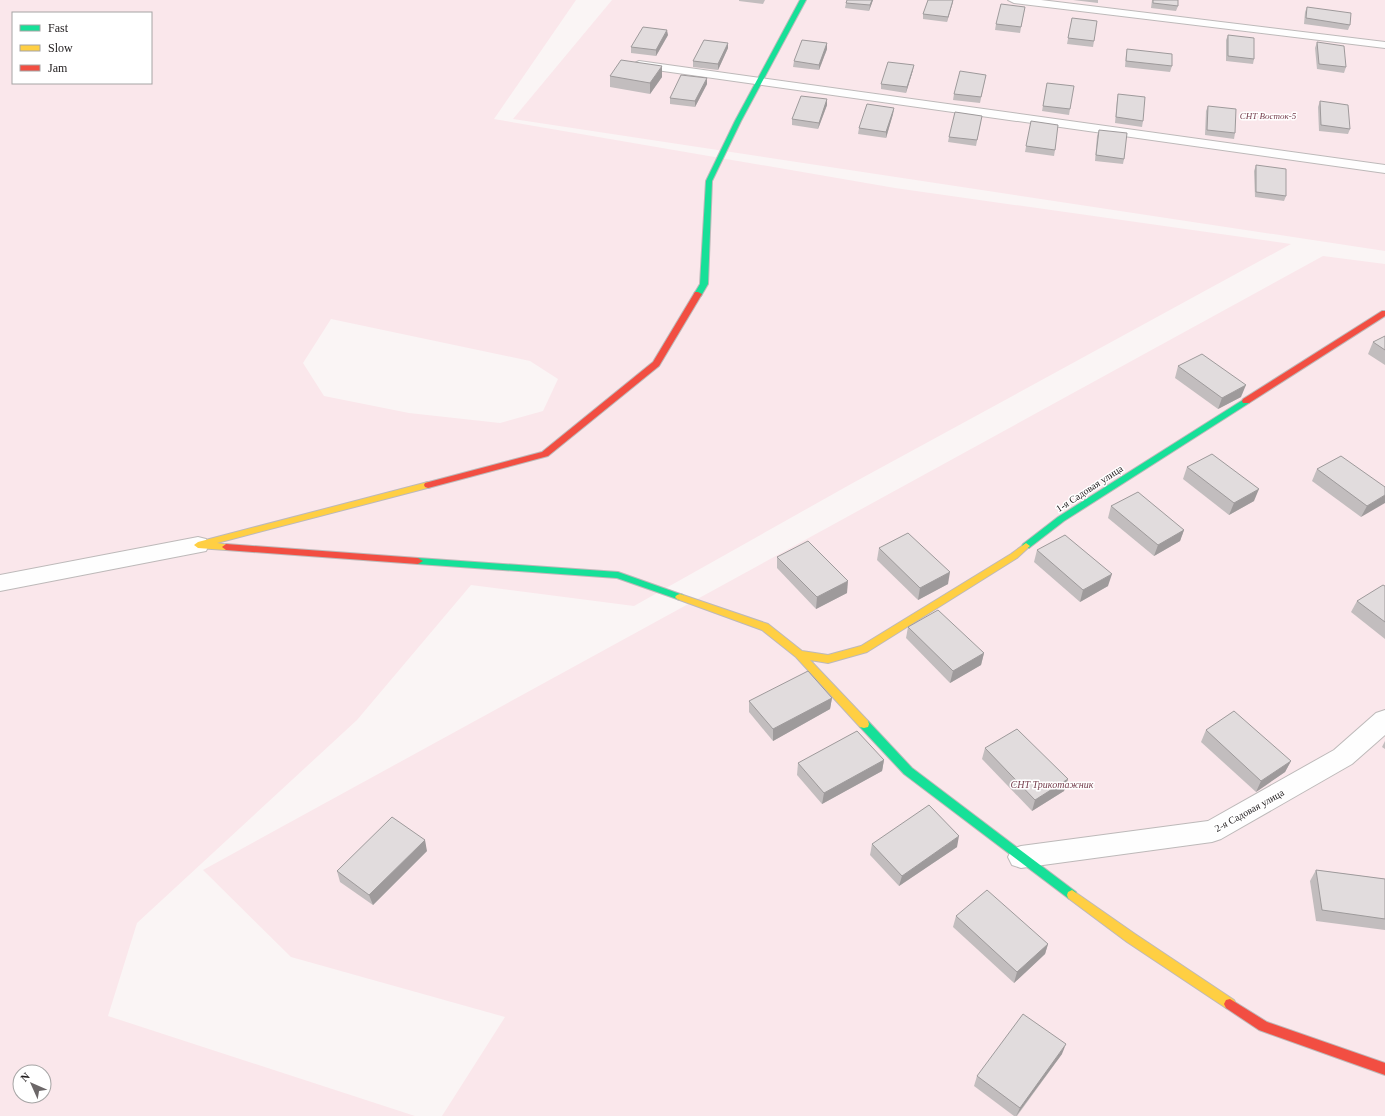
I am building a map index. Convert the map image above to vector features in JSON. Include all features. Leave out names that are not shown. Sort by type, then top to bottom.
[{"type":"street","points":[[0,583],[198,545],[545,454],[656,364],[704,284],[709,181],[738,121],[802,0]]},
{"type":"street","name":"1-я Садовая улица","points":[[799,654],[828,659],[864,649],[1014,556],[1061,519],[1385,313]]},
{"type":"street","points":[[198,545],[618,575],[765,627],[799,654],[908,771],[1021,857],[1132,938],[1263,1026],[1385,1069]]},
{"type":"street","name":"2-я Садовая улица","points":[[1021,857],[1212,831],[1343,757],[1385,720]]},
{"type":"lane","points":[[1014,0],[1385,45]]},
{"type":"lane","points":[[639,65],[1385,169]]},
{"type":"green space","points":[[0,0],[576,0],[494,119],[895,188],[1291,244],[851,484],[634,606],[471,585],[357,720],[137,923],[108,1016],[415,1116],[0,1116]],"holes":[[[331,319],[530,361],[558,379],[543,411],[500,423],[409,413],[324,396],[303,363]]]},
{"type":"green space","name":"СНТ Восток-5","points":[[612,0],[1385,0],[1385,251],[513,119]]},
{"type":"green space","name":"СНТ Трикотажник","points":[[1323,256],[1385,264],[1385,1116],[442,1116],[505,1017],[291,957],[203,870]]},
{"type":"building","points":[[847,0],[872,0],[870,5],[846,3]]},
{"type":"building","points":[[928,0],[953,0],[948,17],[923,14]]},
{"type":"building","points":[[1153,0],[1178,0],[1178,6],[1153,3]]},
{"type":"building","points":[[1001,4],[1025,7],[1021,27],[996,24]]},
{"type":"building","points":[[1307,7],[1351,13],[1350,25],[1306,18]]},
{"type":"building","points":[[1072,18],[1097,21],[1094,41],[1068,38]]},
{"type":"building","points":[[643,27],[667,30],[656,50],[631,47]]},
{"type":"building","points":[[1228,35],[1254,38],[1254,59],[1228,56]]},
{"type":"building","points":[[704,40],[728,43],[718,64],[693,61]]},
{"type":"building","points":[[802,40],[827,43],[819,65],[794,61]]},
{"type":"building","points":[[1317,42],[1344,46],[1346,67],[1319,64]]},
{"type":"building","points":[[1127,49],[1172,54],[1172,66],[1126,61]]},
{"type":"building","points":[[621,60],[662,66],[650,83],[610,76]]},
{"type":"building","points":[[888,62],[914,65],[907,87],[881,84]]},
{"type":"building","points":[[960,71],[986,75],[981,97],[954,94]]},
{"type":"building","points":[[681,75],[707,78],[695,101],[670,98]]},
{"type":"building","points":[[1047,83],[1074,86],[1070,109],[1043,106]]},
{"type":"building","points":[[1118,94],[1145,97],[1143,121],[1116,117]]},
{"type":"building","points":[[801,96],[827,99],[819,123],[792,119]]},
{"type":"building","points":[[1320,101],[1348,105],[1350,129],[1321,125]]},
{"type":"building","points":[[867,104],[894,108],[886,132],[859,128]]},
{"type":"building","points":[[1208,106],[1236,109],[1235,133],[1207,130]]},
{"type":"building","points":[[955,112],[982,116],[977,140],[949,137]]},
{"type":"building","points":[[1031,121],[1058,125],[1055,150],[1026,146]]},
{"type":"building","points":[[1099,130],[1127,133],[1124,159],[1096,155]]},
{"type":"building","points":[[1256,165],[1286,169],[1286,196],[1256,192]]},
{"type":"building","points":[[1385,336],[1385,350],[1373,342]]},
{"type":"building","points":[[1202,354],[1246,385],[1222,398],[1178,366]]},
{"type":"building","points":[[1212,454],[1259,489],[1234,503],[1187,467]]},
{"type":"building","points":[[1341,456],[1385,487],[1385,495],[1367,506],[1317,469]]},
{"type":"building","points":[[1138,492],[1184,530],[1158,545],[1111,506]]},
{"type":"building","points":[[908,533],[950,572],[920,588],[879,548]]},
{"type":"building","points":[[1065,535],[1112,574],[1083,590],[1037,550]]},
{"type":"building","points":[[808,541],[848,581],[817,597],[777,557]]},
{"type":"building","points":[[1383,585],[1385,586],[1385,622],[1357,601]]},
{"type":"building","points":[[938,610],[984,653],[953,671],[908,627]]},
{"type":"building","points":[[808,671],[832,698],[773,729],[749,701]]},
{"type":"building","points":[[1234,711],[1291,761],[1261,781],[1206,730]]},
{"type":"building","points":[[1017,729],[1068,779],[1035,800],[985,748]]},
{"type":"building","points":[[857,731],[884,760],[824,793],[798,763]]},
{"type":"building","points":[[929,805],[959,836],[902,876],[872,844]]},
{"type":"building","points":[[392,817],[425,840],[369,895],[337,871]]},
{"type":"building","points":[[1316,870],[1385,879],[1385,919],[1322,910]]},
{"type":"building","points":[[987,890],[1048,944],[1017,972],[956,916]]},
{"type":"building","points":[[1023,1014],[1066,1044],[1020,1108],[977,1076]]},
{"type":"traffic: fast","points":[[698,294],[704,284],[709,181],[738,121],[803,0]]},
{"type":"traffic: fast","points":[[1026,546],[1061,519],[1246,401]]},
{"type":"traffic: fast","points":[[418,561],[618,575],[680,597]]},
{"type":"traffic: fast","points":[[864,724],[908,771],[1072,895]]},
{"type":"traffic: slow","points":[[226,547],[198,545],[428,485]]},
{"type":"traffic: slow","points":[[799,654],[828,659],[864,649],[1014,556],[1026,546]]},
{"type":"traffic: slow","points":[[680,597],[765,627],[799,654],[864,724]]},
{"type":"traffic: slow","points":[[1072,895],[1131,938],[1230,1004]]},
{"type":"traffic: jam","points":[[428,485],[545,454],[656,364],[698,294]]},
{"type":"traffic: jam","points":[[1246,401],[1385,313]]},
{"type":"traffic: jam","points":[[226,547],[418,561]]},
{"type":"traffic: jam","points":[[1230,1004],[1263,1026],[1385,1069]]}]
